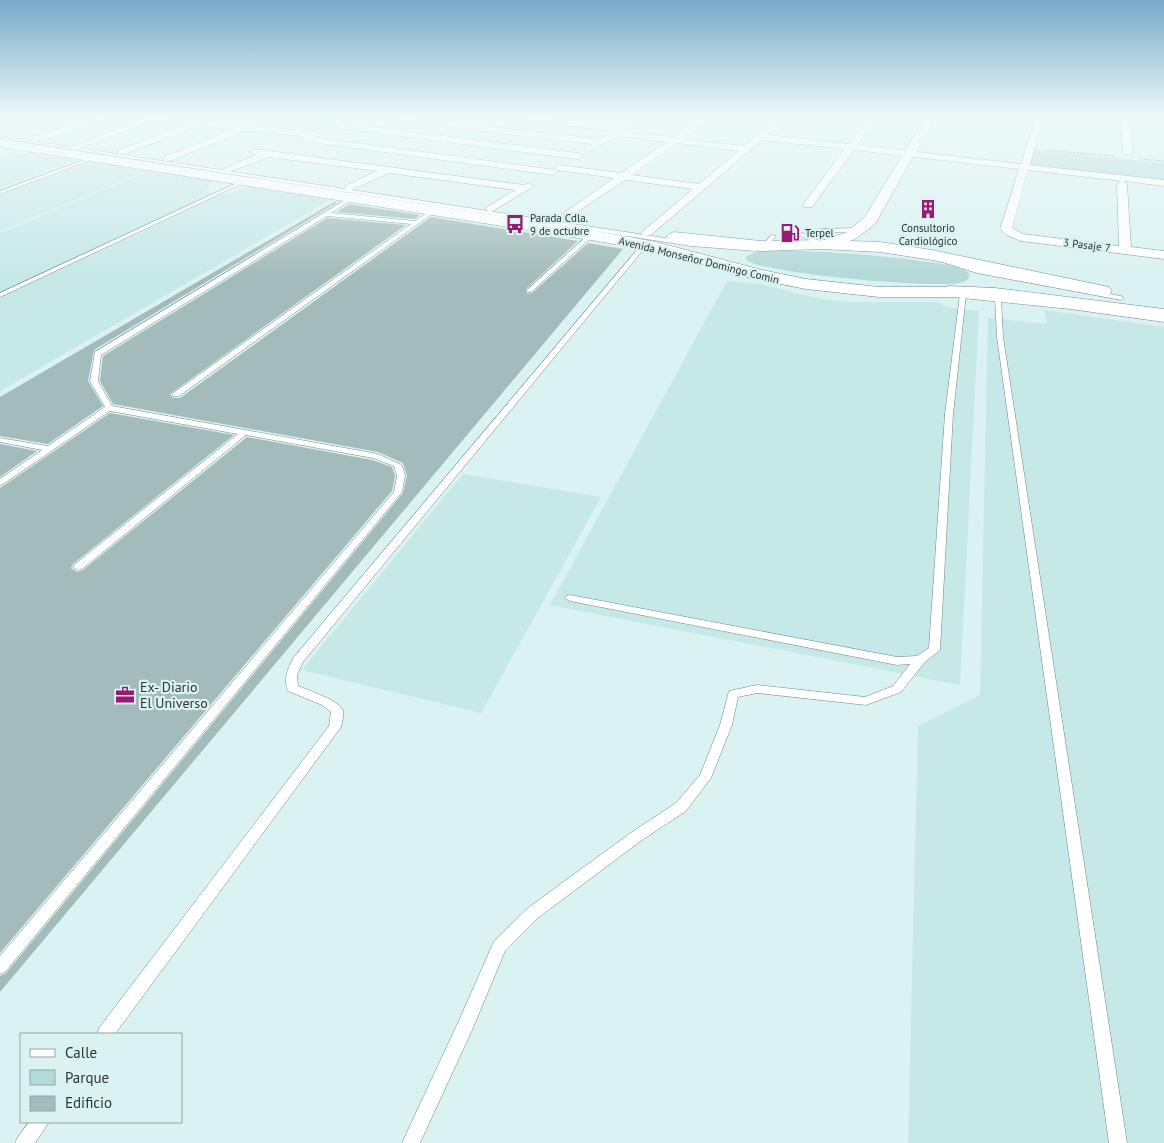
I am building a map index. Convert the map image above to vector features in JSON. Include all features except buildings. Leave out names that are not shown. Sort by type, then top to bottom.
[{"type":"main road","name":"Avenida Monseñor Domingo Comin","points":[[177,171],[243,182],[490,209],[646,239],[736,267],[806,284],[854,290],[904,293],[962,291],[998,298],[1070,304],[1164,317]]},
{"type":"main road","name":"Avenida Monseñor Domingo Comin","points":[[240,171],[434,211],[591,235],[716,243],[766,242],[821,237],[962,262],[1077,287],[1164,301]]},
{"type":"main road","points":[[821,237],[837,240],[865,226],[899,171]]},
{"type":"main road","points":[[865,226],[872,237],[881,244],[900,250]]},
{"type":"main road","points":[[736,267],[730,256],[740,249],[766,242]]},
{"type":"main road","points":[[962,262],[977,271],[981,280],[962,291]]},
{"type":"street","points":[[351,193],[385,171]]},
{"type":"street","points":[[406,171],[525,188]]},
{"type":"street","points":[[490,209],[554,171]]},
{"type":"street","points":[[571,171],[624,176],[702,187]]},
{"type":"street","points":[[558,222],[631,171]]},
{"type":"street","points":[[646,239],[720,171]]},
{"type":"street","points":[[808,205],[834,171]]},
{"type":"street","name":"3 Pasaje 7","points":[[1023,171],[1006,228],[1010,232],[1021,236],[1164,255]]},
{"type":"street","points":[[1062,171],[1164,183]]},
{"type":"street","points":[[1122,184],[1125,250]]},
{"type":"lane","points":[[0,193],[58,171]]},
{"type":"lane","name":"Avenida Monseñor Domingo Comin","points":[[209,171],[622,237],[666,246],[736,267]]},
{"type":"lane","name":"Avenida Monseñor Domingo Comin","points":[[221,171],[691,244],[740,249],[825,248],[881,250],[929,258],[977,271],[1074,290],[1164,305]]},
{"type":"lane","points":[[0,296],[243,182]]},
{"type":"lane","points":[[109,408],[94,381],[98,354],[326,214],[351,193]]},
{"type":"lane","points":[[176,394],[414,223],[434,211]]},
{"type":"lane","points":[[326,214],[414,223]]},
{"type":"lane","points":[[529,291],[576,246],[591,235]]},
{"type":"lane","points":[[803,235],[821,237]]},
{"type":"lane","points":[[106,1033],[335,727],[337,711],[326,702],[292,688],[291,675],[298,660],[646,239]]},
{"type":"lane","name":"Avenida Monseñor Domingo Comin","points":[[962,291],[1164,311]]},
{"type":"lane","points":[[411,1143],[467,1022],[499,946],[534,912],[637,836],[681,807],[705,778],[726,724],[733,694],[757,688],[866,700],[897,689],[920,660],[934,650],[949,414],[962,291]]},
{"type":"lane","points":[[998,298],[1002,347],[1118,1143]]},
{"type":"lane","points":[[0,483],[5,476],[109,408],[375,456],[398,465],[401,476],[398,492],[0,967]]},
{"type":"lane","points":[[78,567],[245,432]]},
{"type":"lane","points":[[0,440],[49,449]]},
{"type":"lane","points":[[570,598],[898,662],[920,660]]},
{"type":"lane","points":[[24,1143],[39,1123]]},
{"type":"shaded area","points":[[0,171],[45,171],[0,188]]},
{"type":"shaded area","points":[[64,171],[145,171],[0,231],[0,195]]},
{"type":"shaded area","points":[[147,172],[213,181],[204,192],[227,194],[248,187],[330,200],[0,391],[0,233]]},
{"type":"shaded area","points":[[727,281],[760,284],[816,298],[845,302],[939,302],[946,307],[979,311],[960,685],[550,605]]},
{"type":"shaded area","points":[[1044,310],[1164,327],[1164,1143],[908,1143],[918,726],[980,695],[988,318],[1047,324]]},
{"type":"shaded area","points":[[463,474],[601,497],[481,713],[302,670]]},
{"type":"green space","points":[[1071,171],[1164,171],[1164,182]]},
{"type":"green space","points":[[759,251],[828,252],[939,263],[964,270],[969,273],[969,277],[961,283],[886,282],[784,270],[746,260],[746,256]]},
{"type":"place","name":"Consultorio Cardiológico","points":[[928,209]]},
{"type":"place","name":"Parada Cdla. 9 de octubre","points":[[515,224]]},
{"type":"place","name":"Terpel","points":[[790,233]]},
{"type":"place","name":"Ex- Diario El Universo","points":[[125,695]]}]
